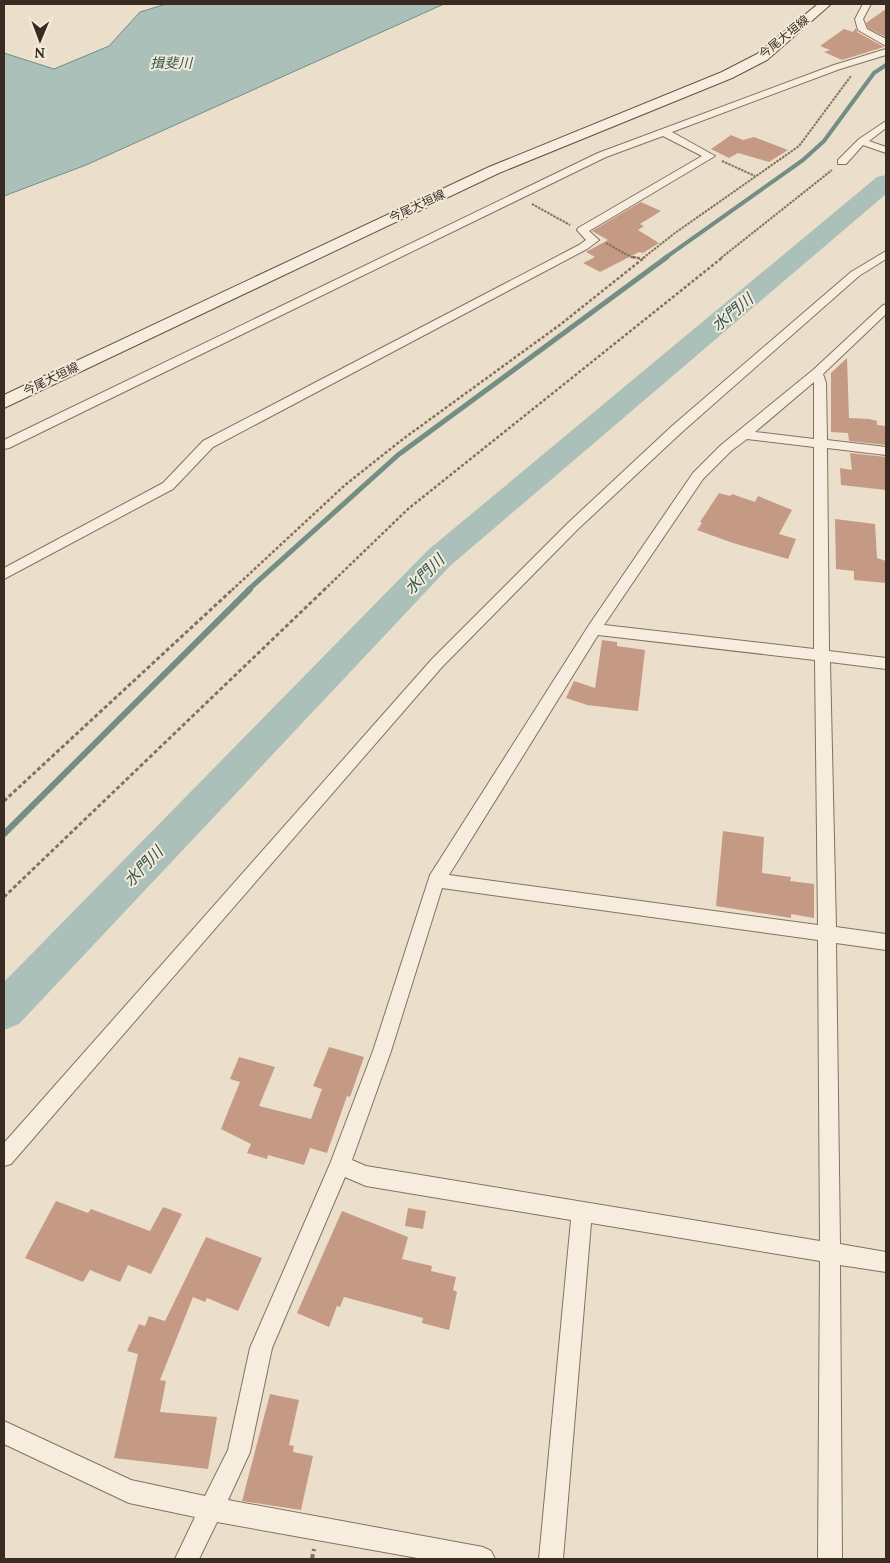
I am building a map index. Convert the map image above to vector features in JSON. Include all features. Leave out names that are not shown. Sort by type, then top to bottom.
[{"type":"main road","name":"今尾大垣線","points":[[4,402],[494,170],[728,75],[762,57],[824,4]]},
{"type":"street","points":[[867,4],[859,19],[863,30],[886,43]]},
{"type":"street","points":[[4,445],[549,179],[602,155],[837,66],[859,62],[886,52]]},
{"type":"street","points":[[842,162],[849,152],[863,142],[871,133],[886,124]]},
{"type":"street","points":[[664,132],[710,156]]},
{"type":"street","points":[[863,142],[882,149]]},
{"type":"street","points":[[4,574],[168,486],[208,444],[593,240],[582,230],[710,156]]},
{"type":"street","points":[[4,1157],[437,663],[573,526],[677,429],[847,280],[886,254]]},
{"type":"street","points":[[187,1559],[239,1452],[261,1348],[340,1165],[382,1051],[436,880],[594,629],[698,476],[726,448],[817,373],[886,308]]},
{"type":"street","points":[[817,373],[820,383],[822,443],[822,656],[828,933],[830,1559]]},
{"type":"street","points":[[744,435],[886,451]]},
{"type":"street","points":[[594,629],[886,663]]},
{"type":"street","points":[[436,880],[886,942]]},
{"type":"street","points":[[340,1165],[366,1176],[886,1262]]},
{"type":"street","points":[[551,1559],[582,1213]]},
{"type":"street","points":[[4,1432],[129,1491],[482,1559]]},
{"type":"path","points":[[4,801],[370,463],[553,330],[675,233],[798,146],[857,69],[859,62]]},
{"type":"path","points":[[710,156],[756,176]]},
{"type":"path","points":[[4,897],[408,509],[842,162]]},
{"type":"path","points":[[549,179],[527,201],[582,230]]},
{"type":"path","points":[[593,240],[602,240],[632,257],[644,259]]},
{"type":"water","name":"揖斐川","points":[[166,4],[444,4],[86,165],[4,196],[4,53],[54,69],[109,46],[140,12]]},
{"type":"building","points":[[886,9],[886,37],[868,28],[866,23]]},
{"type":"building","points":[[856,28],[857,32],[884,47],[842,60],[824,52],[830,50],[820,46],[844,29],[853,32]]},
{"type":"building","points":[[731,135],[743,140],[754,137],[788,150],[769,162],[738,153],[729,158],[711,149]]},
{"type":"building","points":[[641,202],[661,211],[640,224],[644,226],[638,230],[659,243],[643,253],[639,252],[600,272],[583,263],[595,257],[586,252],[608,240],[592,231]]},
{"type":"building","points":[[847,358],[849,418],[869,419],[877,421],[877,425],[886,426],[886,445],[849,441],[848,433],[831,432],[831,373]]},
{"type":"building","points":[[850,453],[886,457],[886,490],[841,485],[840,468],[852,470]]},
{"type":"building","points":[[719,493],[730,496],[732,494],[755,502],[758,496],[792,510],[779,534],[796,539],[788,559],[697,530],[702,523],[700,522]]},
{"type":"building","points":[[835,519],[875,524],[877,558],[886,561],[886,583],[854,580],[854,571],[836,569]]},
{"type":"building","points":[[602,640],[617,642],[617,646],[645,650],[638,711],[587,705],[566,698],[574,681],[595,688]]},
{"type":"building","points":[[723,831],[764,837],[762,873],[791,877],[790,881],[814,884],[814,918],[791,914],[791,918],[716,906]]},
{"type":"building","points":[[329,1047],[364,1057],[350,1097],[347,1096],[327,1153],[310,1148],[304,1165],[268,1155],[267,1159],[247,1153],[251,1144],[221,1129],[240,1082],[230,1079],[239,1057],[275,1067],[259,1106],[311,1119],[322,1089],[313,1086]]},
{"type":"building","points":[[56,1201],[88,1213],[91,1209],[150,1231],[163,1207],[182,1214],[151,1274],[128,1265],[120,1282],[90,1270],[83,1282],[25,1258]]},
{"type":"building","points":[[408,1208],[426,1211],[423,1229],[405,1226]]},
{"type":"building","points":[[342,1211],[408,1237],[402,1259],[432,1266],[431,1271],[456,1277],[453,1290],[457,1292],[449,1330],[422,1323],[423,1318],[344,1297],[340,1307],[337,1306],[329,1327],[297,1313]]},
{"type":"building","points":[[206,1237],[262,1258],[238,1311],[207,1298],[205,1302],[193,1297],[160,1380],[166,1381],[160,1412],[217,1417],[208,1469],[114,1458],[138,1354],[127,1351],[139,1324],[145,1326],[149,1316],[165,1321]]},
{"type":"building","points":[[270,1394],[299,1400],[289,1445],[294,1446],[293,1452],[313,1456],[301,1510],[242,1501]]},
{"type":"waterway","points":[[665,258],[803,160],[824,141],[874,73],[886,65]]},
{"type":"waterway","name":"水門川","points":[[4,1011],[439,558],[886,182]]},
{"type":"waterway","points":[[248,590],[398,455],[667,257]]},
{"type":"waterway","points":[[4,834],[250,589]]}]
